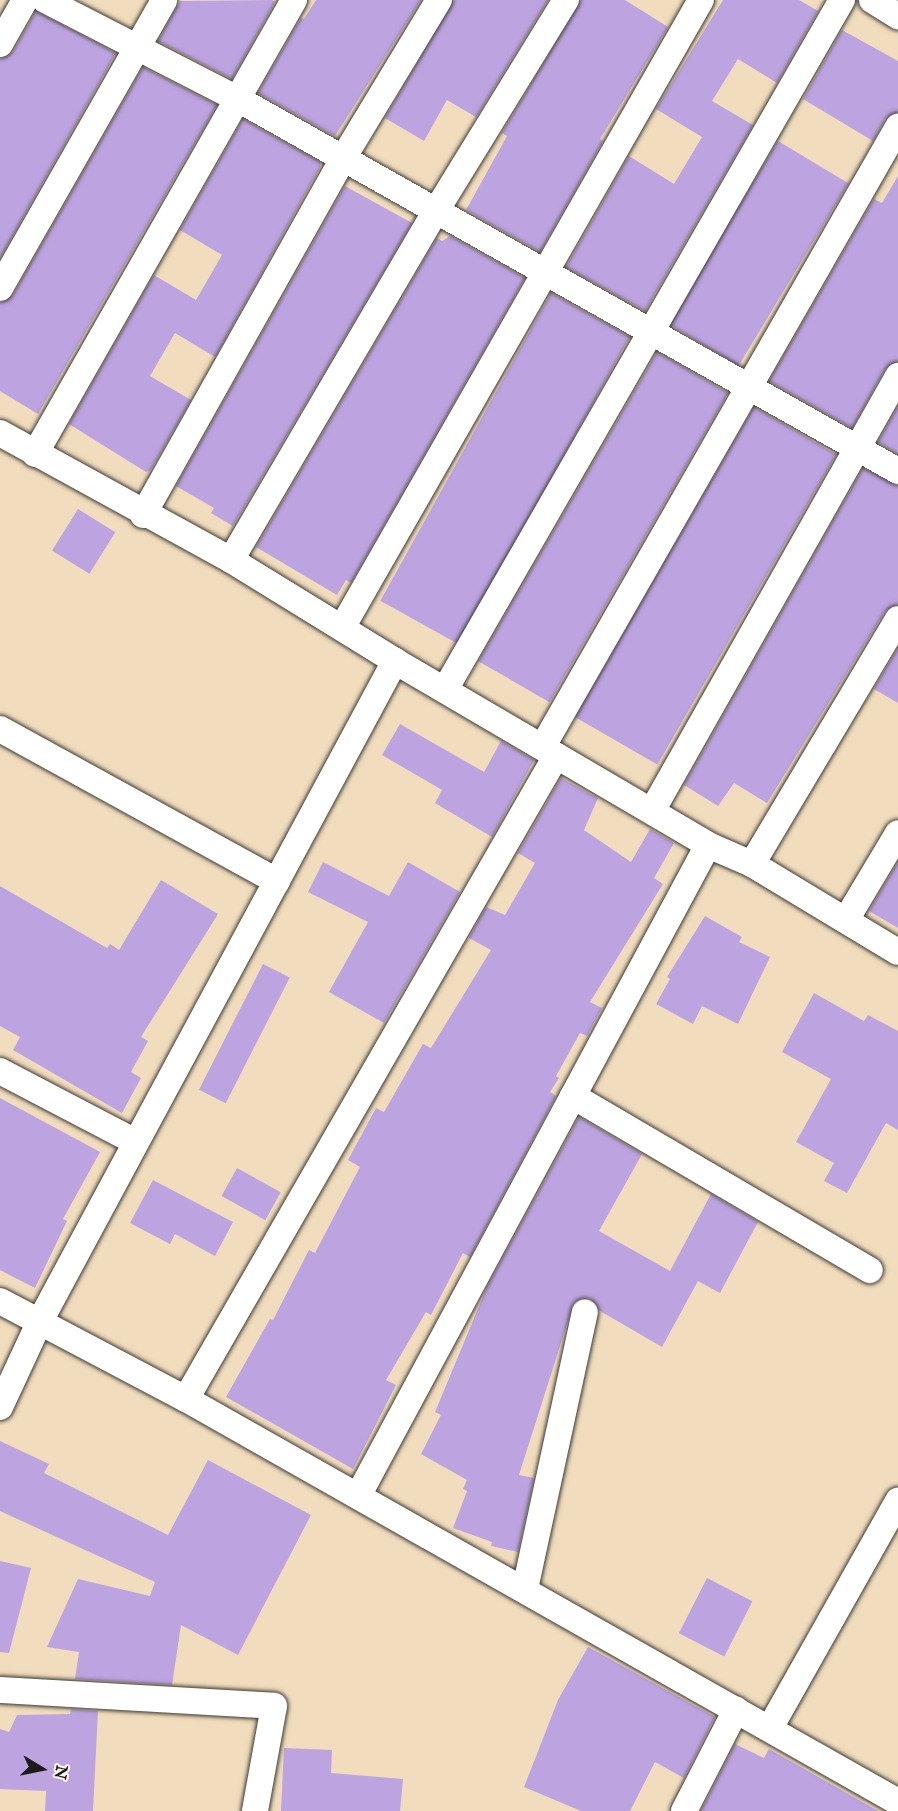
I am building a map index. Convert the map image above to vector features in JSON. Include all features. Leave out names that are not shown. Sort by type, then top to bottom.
[{"type":"street","points":[[0,44],[26,0]]},
{"type":"street","points":[[45,0],[236,98],[342,160],[546,272],[747,389],[898,471]]},
{"type":"street","points":[[0,288],[164,0]]},
{"type":"street","points":[[35,454],[236,98],[294,0]]},
{"type":"street","points":[[143,514],[342,160],[439,0]]},
{"type":"street","points":[[231,560],[436,211],[566,0]]},
{"type":"street","points":[[343,626],[701,0]]},
{"type":"street","points":[[446,688],[653,333],[842,0]]},
{"type":"street","points":[[872,0],[898,16]]},
{"type":"street","points":[[186,1399],[550,751],[747,389],[898,128]]},
{"type":"street","points":[[652,811],[898,376]]},
{"type":"street","points":[[0,433],[143,514],[231,560],[343,626],[395,662],[446,688],[708,845],[753,864],[898,952]]},
{"type":"street","points":[[753,864],[898,619]]},
{"type":"street","points":[[0,1407],[39,1323],[395,662]]},
{"type":"street","points":[[0,729],[277,881]]},
{"type":"street","points":[[846,920],[898,833]]},
{"type":"street","points":[[358,1496],[708,845]]},
{"type":"street","points":[[0,1071],[136,1142]]},
{"type":"street","points":[[573,1096],[870,1269]]},
{"type":"street","points":[[0,1300],[39,1323],[186,1399],[770,1728],[898,1803]]},
{"type":"street","points":[[525,1589],[585,1312]]},
{"type":"street","points":[[770,1728],[898,1501]]},
{"type":"street","points":[[0,1690],[274,1706],[255,1811]]},
{"type":"street","points":[[684,1811],[736,1710]]},
{"type":"building","points":[[272,0],[275,2],[232,79],[158,41],[180,1]]},
{"type":"building","points":[[316,0],[421,0],[335,136],[258,93],[301,18],[304,19]]},
{"type":"building","points":[[454,0],[548,0],[476,117],[447,100],[424,141],[385,118]]},
{"type":"building","points":[[581,0],[625,0],[668,27],[600,139],[603,141],[540,252],[466,210],[507,136],[502,133]]},
{"type":"building","points":[[723,0],[799,0],[818,11],[777,83],[738,59],[712,101],[753,125],[645,311],[566,267],[629,156],[674,184],[702,137],[656,109]]},
{"type":"building","points":[[36,11],[116,53],[0,258],[0,59],[13,52]]},
{"type":"building","points":[[842,30],[898,61],[898,112],[885,119],[873,141],[803,99]]},
{"type":"building","points":[[143,67],[217,105],[38,414],[0,391],[0,303],[13,295]]},
{"type":"building","points":[[243,119],[320,162],[320,167],[215,357],[175,333],[150,376],[191,400],[150,471],[146,472],[69,424],[154,275],[196,300],[222,255],[180,230]]},
{"type":"building","points":[[778,141],[848,183],[739,366],[668,324]]},
{"type":"building","points":[[898,176],[898,361],[885,369],[852,428],[769,381],[874,199],[882,203]]},
{"type":"building","points":[[345,186],[412,223],[233,526],[211,513],[214,508],[176,486]]},
{"type":"building","points":[[450,236],[525,278],[351,583],[346,580],[337,595],[256,547],[437,238],[442,241]]},
{"type":"building","points":[[551,293],[630,337],[459,644],[380,601]]},
{"type":"building","points":[[657,352],[728,393],[550,702],[479,661]]},
{"type":"building","points":[[898,406],[898,454],[878,442]]},
{"type":"building","points":[[754,407],[836,454],[657,765],[575,717]]},
{"type":"building","points":[[863,468],[898,486],[898,604],[885,611],[767,803],[734,783],[718,806],[684,785]]},
{"type":"building","points":[[78,509],[115,532],[89,574],[52,551]]},
{"type":"building","points":[[898,648],[898,703],[874,689]]},
{"type":"building","points":[[400,724],[484,772],[501,741],[534,760],[492,837],[435,803],[442,790],[382,755]]},
{"type":"building","points":[[561,778],[598,798],[584,830],[631,862],[650,829],[674,843],[654,878],[663,884],[590,1002],[602,1008],[587,1036],[580,1033],[556,1076],[559,1078],[550,1092],[556,1096],[470,1257],[463,1253],[431,1315],[426,1312],[386,1380],[396,1385],[353,1469],[226,1397],[270,1319],[273,1320],[309,1250],[315,1253],[360,1167],[348,1160],[376,1108],[384,1112],[423,1044],[431,1048],[491,950],[469,938],[486,907],[505,915],[535,863],[518,853]]},
{"type":"building","points":[[323,862],[389,896],[408,862],[460,892],[384,1023],[329,992],[368,922],[308,892]]},
{"type":"building","points":[[898,862],[898,928],[869,911]]},
{"type":"building","points":[[161,880],[218,914],[141,1037],[148,1041],[131,1072],[141,1078],[122,1113],[13,1050],[20,1037],[0,1026],[0,886],[107,948],[110,944],[119,950]]},
{"type":"building","points":[[705,916],[742,937],[739,942],[770,957],[738,1024],[702,1006],[693,1024],[656,1004],[670,979],[667,977]]},
{"type":"building","points":[[263,964],[290,978],[226,1103],[199,1090]]},
{"type":"building","points":[[814,993],[864,1021],[868,1015],[898,1031],[898,1130],[886,1123],[847,1193],[824,1181],[834,1163],[796,1142],[831,1079],[782,1052]]},
{"type":"building","points":[[0,1098],[100,1152],[63,1219],[67,1221],[35,1288],[0,1270]]},
{"type":"building","points":[[579,1117],[642,1154],[599,1231],[670,1271],[711,1194],[758,1222],[720,1293],[698,1281],[662,1347],[600,1311],[589,1298],[574,1302],[519,1475],[534,1478],[518,1552],[491,1546],[492,1542],[453,1528],[467,1491],[463,1489],[467,1480],[421,1454],[441,1415],[435,1412],[487,1287]]},
{"type":"building","points":[[237,1168],[281,1192],[265,1220],[221,1196]]},
{"type":"building","points":[[153,1180],[233,1222],[215,1256],[175,1234],[170,1244],[130,1223]]},
{"type":"building","points":[[0,1441],[49,1464],[44,1473],[168,1535],[208,1460],[311,1515],[238,1655],[181,1625],[172,1685],[75,1679],[79,1652],[47,1647],[78,1579],[150,1596],[155,1582],[0,1511]]},
{"type":"building","points":[[0,1561],[31,1568],[9,1653],[0,1652]]},
{"type":"building","points":[[707,1578],[752,1601],[724,1656],[679,1633]]},
{"type":"building","points":[[588,1647],[715,1717],[684,1778],[655,1762],[630,1811],[581,1811],[524,1787],[558,1700]]},
{"type":"building","points":[[71,1709],[98,1711],[93,1811],[45,1811],[46,1791],[0,1789],[0,1729],[9,1732],[17,1715],[70,1714]]},
{"type":"building","points":[[735,1744],[764,1758],[769,1749],[878,1811],[701,1811]]},
{"type":"building","points":[[284,1748],[332,1750],[331,1773],[403,1779],[400,1811],[281,1811]]}]
